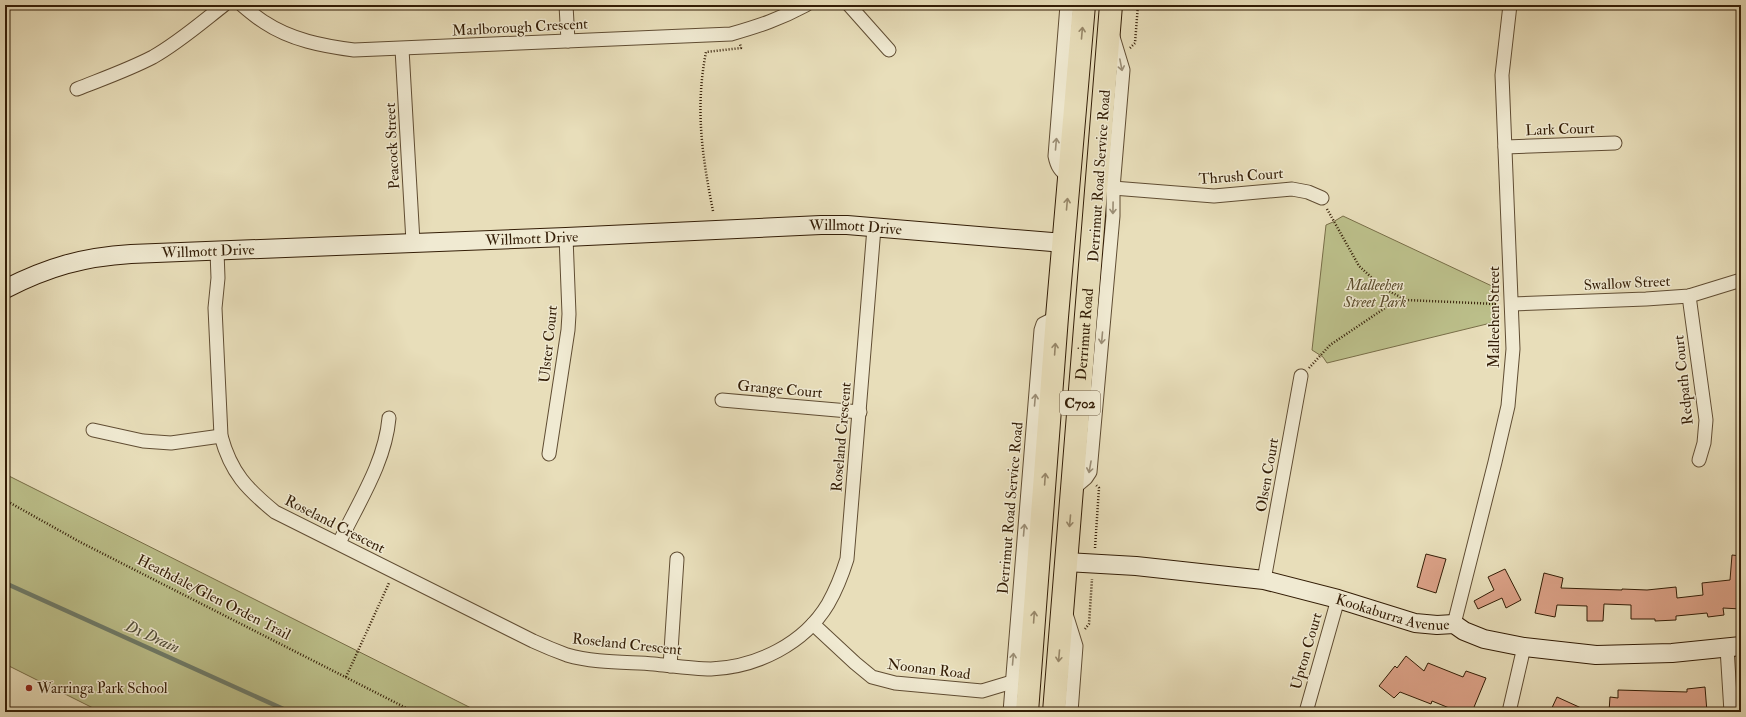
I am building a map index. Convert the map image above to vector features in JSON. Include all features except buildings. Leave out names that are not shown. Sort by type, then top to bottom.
[{"type":"highway","name":"Derrimut Road","points":[[1027,712],[1057,317],[1084,5]]},
{"type":"highway","name":"Derrimut Road","points":[[1054,712],[1099,157],[1113,12]]},
{"type":"highway","points":[[1069,177],[1078,177],[1084,174],[1092,167],[1099,157]]},
{"type":"highway","points":[[1064,243],[1092,245]]},
{"type":"highway","points":[[1039,559],[1066,562]]},
{"type":"street","points":[[76,89],[154,57],[187,34],[224,5]]},
{"type":"street","name":"Marlborough Crescent","points":[[242,5],[271,26],[290,36],[320,45],[354,50],[718,34],[738,32],[759,27],[785,17],[806,5]]},
{"type":"street","points":[[566,5],[568,41]]},
{"type":"street","points":[[849,5],[889,50]]},
{"type":"street","name":"Derrimut Road Service Road","points":[[1067,5],[1054,156],[1056,165],[1069,177]]},
{"type":"street","name":"Malleehen Street","points":[[1454,624],[1508,406],[1513,349],[1502,75],[1510,5]]},
{"type":"street","name":"Derrimut Road Service Road","points":[[1073,489],[1086,478],[1090,472],[1113,210],[1113,188],[1123,70],[1113,12]]},
{"type":"street","name":"Peacock Street","points":[[402,49],[413,242]]},
{"type":"street","name":"Lark Court","points":[[1505,147],[1615,143]]},
{"type":"street","name":"Thrush Court","points":[[1113,188],[1208,196],[1292,189],[1308,192],[1322,198]]},
{"type":"street","name":"Willmott Drive","points":[[5,290],[25,279],[78,260],[102,256],[413,242],[566,237],[821,225],[1064,243]]},
{"type":"street","name":"Roseland Crescent","points":[[212,251],[218,278],[215,308],[221,436],[226,454],[236,472],[252,494],[275,512],[533,642],[568,655],[597,660],[711,669],[738,666],[767,657],[793,642],[813,624],[828,604],[840,580],[847,559],[874,228]]},
{"type":"street","name":"Ulster Court","points":[[549,454],[568,330],[569,314],[566,237]]},
{"type":"street","name":"Swallow Street","points":[[1512,304],[1689,296],[1741,280]]},
{"type":"street","name":"Redpath Court","points":[[1689,296],[1706,420],[1704,443],[1699,460]]},
{"type":"street","name":"Derrimut Road Service Road","points":[[1010,712],[1041,330],[1043,324],[1057,317]]},
{"type":"street","name":"Olsen Court","points":[[1264,580],[1301,376]]},
{"type":"street","name":"Grange Court","points":[[722,400],[860,412]]},
{"type":"street","points":[[338,543],[383,453],[388,433],[389,418]]},
{"type":"street","points":[[93,430],[143,441],[171,443],[221,436]]},
{"type":"street","points":[[670,666],[677,559]]},
{"type":"street","name":"Kookaburra Avenue","points":[[1066,562],[1143,566],[1264,580],[1338,599],[1415,623],[1437,625],[1454,624],[1464,631],[1484,639],[1524,647],[1596,655],[1672,653],[1734,647]]},
{"type":"street","name":"Upton Court","points":[[1306,712],[1338,599]]},
{"type":"street","points":[[1063,603],[1076,646],[1070,712]]},
{"type":"street","name":"Noonan Road","points":[[813,624],[872,677],[895,683],[982,691],[1012,682]]},
{"type":"street","points":[[1509,712],[1524,647]]},
{"type":"street","points":[[1731,712],[1734,647]]},
{"type":"path","points":[[1120,58],[1135,43],[1138,5]]},
{"type":"path","points":[[713,211],[703,163],[700,124],[701,79],[706,52],[741,48],[738,32]]},
{"type":"path","points":[[1322,198],[1333,222],[1359,266],[1383,288],[1406,300]]},
{"type":"path","points":[[1301,376],[1330,345],[1388,306],[1406,300],[1512,304]]},
{"type":"path","name":"Heathdale/Glen Orden Trail","points":[[5,500],[80,542],[414,712]]},
{"type":"path","points":[[346,677],[394,571]]},
{"type":"path","points":[[398,712],[403,707]]},
{"type":"green space","name":"Malleehen Street Park","points":[[1343,216],[1494,287],[1495,322],[1327,363],[1323,357],[1312,350],[1326,225]]},
{"type":"green space","points":[[5,474],[479,712],[101,712],[5,664]]},
{"type":"waterway","name":"D1 Drain","points":[[5,583],[290,712]]},
{"type":"place","name":"Warringa Park School","points":[[29,688]]}]
